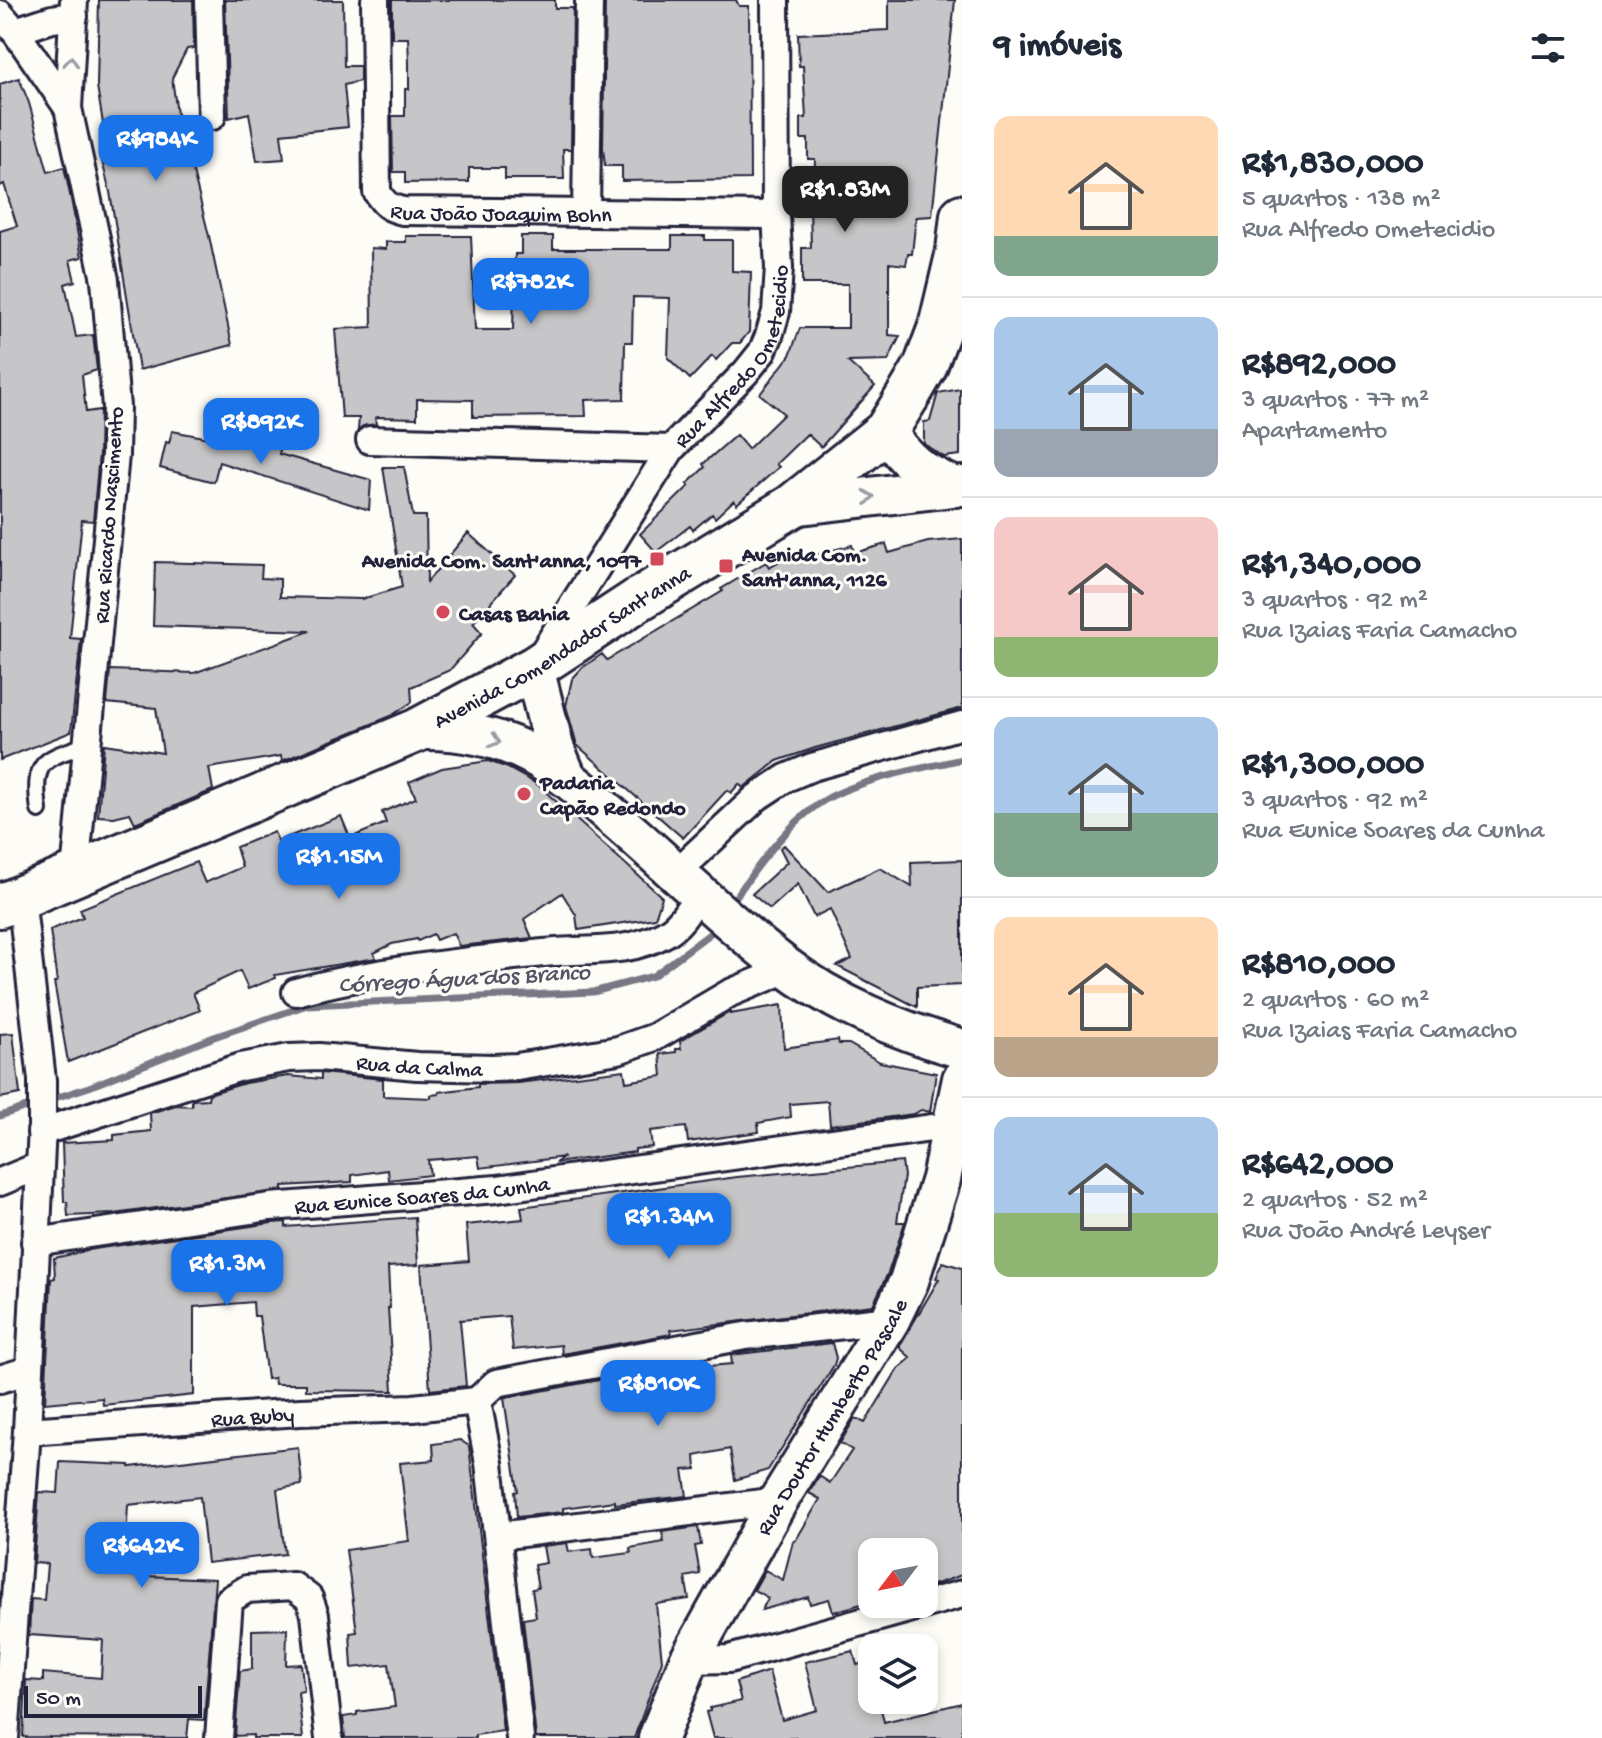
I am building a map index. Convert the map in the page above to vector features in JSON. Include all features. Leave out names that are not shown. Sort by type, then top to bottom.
[{"type":"main road","name":"Avenida Comendador Sant'anna","points":[[11,902],[418,730],[534,668],[636,601],[792,506],[886,431],[925,367],[940,327],[958,251],[962,216]]},
{"type":"street","points":[[209,0],[212,116]]},
{"type":"street","name":"Rua João Joaquim Bohn","points":[[375,0],[377,192],[385,204],[403,211],[776,215]]},
{"type":"street","points":[[586,212],[589,0]]},
{"type":"street","name":"Rua Alfredo Ometecidio","points":[[534,668],[671,449],[746,372],[765,344],[776,312],[779,268],[775,0]]},
{"type":"street","points":[[8,22],[52,19],[74,8],[68,108]]},
{"type":"street","points":[[8,22],[68,108]]},
{"type":"street","name":"Rua Ricardo Nascimento","points":[[68,108],[105,280],[116,407],[115,455],[75,873]]},
{"type":"street","points":[[886,431],[902,456],[921,472],[959,486]]},
{"type":"street","points":[[370,440],[671,449]]},
{"type":"street","points":[[792,506],[959,486]]},
{"type":"street","points":[[534,668],[554,747],[566,776]]},
{"type":"street","points":[[296,992],[414,968],[550,952],[629,947],[663,935],[676,926],[695,889],[757,797],[786,778],[812,767],[962,725]]},
{"type":"street","points":[[418,730],[445,730],[500,742],[530,754],[566,776],[785,966],[871,1017],[962,1049]]},
{"type":"street","points":[[5,1738],[27,1431],[42,1083],[11,902]]},
{"type":"street","name":"Rua da Calma","points":[[41,1129],[241,1067],[289,1058],[319,1057],[431,1067],[492,1068],[517,1067],[618,1050],[655,1037],[730,993],[785,966]]},
{"type":"street","name":"Rua Doutor Humberto Pascale","points":[[658,1738],[689,1660],[778,1501],[890,1320],[909,1281],[923,1240],[962,1079]]},
{"type":"street","name":"Rua Eunice Soares da Cunha","points":[[35,1242],[270,1207],[497,1189],[953,1125]]},
{"type":"street","points":[[0,1182],[39,1166]]},
{"type":"street","points":[[520,1738],[489,1463],[477,1401],[496,1383],[745,1336],[890,1320]]},
{"type":"street","points":[[0,1379],[29,1370]]},
{"type":"street","name":"Rua Buby","points":[[27,1431],[300,1412],[429,1407],[477,1401]]},
{"type":"street","points":[[498,1536],[778,1501]]},
{"type":"street","points":[[219,1738],[229,1600],[247,1589],[293,1586],[309,1598],[315,1615],[329,1738]]},
{"type":"street","points":[[689,1660],[729,1659],[962,1594]]},
{"type":"lane","points":[[39,810],[35,780],[42,764],[58,754],[89,744]]},
{"type":"building","points":[[99,0],[193,0],[194,48],[187,49],[172,78],[181,143],[192,140],[197,167],[192,168],[232,345],[139,370],[110,192],[101,157],[108,155],[97,86]]},
{"type":"building","points":[[225,0],[343,0],[344,66],[360,66],[360,81],[344,85],[348,127],[281,134],[284,159],[257,161],[249,113],[229,118]]},
{"type":"building","points":[[392,0],[555,0],[555,8],[573,8],[571,149],[563,149],[564,179],[505,179],[505,168],[469,168],[469,182],[405,183],[405,172],[393,172],[392,116],[405,116],[409,62],[408,38],[392,38]]},
{"type":"building","points":[[605,0],[736,0],[739,6],[749,6],[750,179],[622,181],[622,166],[605,166]]},
{"type":"building","points":[[889,0],[955,0],[932,216],[916,217],[912,254],[908,254],[906,265],[889,263],[889,335],[900,336],[888,361],[848,362],[875,386],[821,447],[807,434],[776,464],[779,467],[737,504],[734,500],[715,518],[712,514],[693,530],[690,526],[656,552],[640,534],[689,486],[687,484],[705,467],[703,464],[736,435],[748,449],[784,414],[760,394],[790,355],[800,328],[848,328],[848,284],[802,284],[802,248],[811,248],[810,204],[814,204],[815,159],[808,159],[808,139],[801,139],[801,118],[806,118],[798,34],[889,30]]},
{"type":"building","points":[[19,78],[48,172],[64,167],[71,199],[82,257],[70,260],[75,281],[65,284],[76,337],[93,335],[97,370],[82,375],[86,412],[100,410],[99,454],[93,521],[82,520],[70,638],[81,639],[71,732],[0,760],[0,231],[17,226],[4,184],[0,186],[0,84]]},
{"type":"building","points":[[406,236],[471,236],[475,330],[513,330],[515,254],[521,254],[521,236],[553,236],[553,249],[672,249],[672,236],[732,240],[732,271],[751,272],[749,332],[740,343],[732,343],[716,360],[712,356],[690,379],[668,358],[670,298],[633,297],[632,342],[625,342],[624,399],[585,400],[586,416],[473,417],[473,400],[417,399],[417,418],[378,417],[375,418],[376,424],[358,430],[359,418],[342,418],[335,329],[372,327],[371,248],[386,249],[386,242],[406,242]]},
{"type":"building","points":[[960,389],[960,455],[944,457],[924,444],[924,422],[930,421],[938,393]]},
{"type":"building","points":[[172,431],[225,441],[227,433],[281,446],[279,454],[371,480],[369,510],[219,462],[214,482],[160,468]]},
{"type":"building","points":[[383,467],[404,467],[413,516],[426,516],[427,582],[468,533],[515,575],[473,623],[482,633],[450,670],[411,687],[412,702],[391,716],[282,761],[281,756],[209,768],[213,790],[135,823],[130,813],[114,817],[98,816],[104,744],[163,753],[156,708],[107,703],[110,670],[194,673],[310,631],[153,626],[155,562],[262,565],[261,578],[280,579],[280,597],[362,599],[402,587]]},
{"type":"building","points":[[962,539],[962,708],[777,761],[743,788],[739,784],[731,793],[727,790],[683,838],[577,745],[566,706],[572,679],[582,668],[602,654],[607,660],[766,562],[769,567],[798,551],[800,559],[852,545],[854,553],[886,544],[889,553],[928,542]]},
{"type":"building","points":[[488,761],[537,784],[662,897],[655,918],[578,930],[576,915],[562,893],[524,919],[532,938],[459,946],[453,933],[436,940],[433,934],[418,941],[392,944],[374,953],[376,958],[275,975],[276,978],[248,989],[240,971],[193,993],[200,1010],[68,1062],[54,982],[57,982],[50,930],[83,917],[80,909],[196,862],[205,883],[242,867],[236,847],[274,832],[278,841],[341,816],[350,838],[386,823],[382,812],[416,798],[409,782],[442,768]]},
{"type":"building","points":[[784,845],[828,892],[880,868],[912,887],[911,862],[962,860],[962,985],[917,987],[917,1007],[837,966],[852,959],[830,909],[814,917],[798,884],[770,909],[752,894],[787,862],[780,848]]},
{"type":"building","points":[[782,1005],[784,1048],[838,1040],[839,1044],[849,1044],[880,1062],[936,1073],[930,1112],[921,1110],[914,1114],[830,1125],[828,1101],[790,1104],[791,1117],[758,1123],[759,1132],[688,1142],[686,1127],[650,1131],[652,1147],[555,1163],[564,1157],[480,1168],[478,1156],[428,1160],[430,1175],[389,1180],[388,1170],[352,1175],[352,1182],[283,1186],[283,1190],[114,1214],[68,1216],[67,1202],[64,1202],[62,1143],[114,1140],[114,1135],[151,1131],[150,1113],[176,1105],[192,1106],[192,1100],[208,1099],[209,1094],[245,1083],[288,1076],[321,1079],[321,1073],[383,1079],[383,1096],[431,1098],[439,1092],[478,1087],[478,1084],[518,1083],[624,1070],[626,1082],[662,1076],[660,1054],[681,1049],[680,1041],[730,1012]]},
{"type":"building","points":[[13,1033],[20,1094],[0,1098],[0,1034]]},
{"type":"building","points":[[902,1162],[904,1176],[897,1222],[905,1222],[888,1273],[873,1305],[670,1330],[671,1334],[562,1354],[561,1345],[513,1350],[509,1316],[460,1320],[466,1386],[430,1390],[421,1265],[469,1261],[466,1225],[523,1219],[521,1207],[737,1177]]},
{"type":"building","points":[[415,1217],[418,1265],[388,1267],[393,1391],[306,1390],[306,1384],[275,1384],[274,1378],[267,1379],[259,1316],[254,1316],[253,1302],[194,1307],[194,1395],[103,1405],[102,1398],[45,1403],[54,1258],[94,1249],[272,1223],[286,1222],[286,1227]]},
{"type":"building","points":[[943,1262],[962,1268],[962,1575],[938,1583],[938,1538],[858,1538],[858,1605],[833,1612],[829,1599],[810,1604],[808,1597],[762,1610],[768,1598],[754,1590],[765,1570],[783,1580],[793,1541],[820,1499],[809,1493],[819,1476],[830,1483],[852,1450],[840,1443],[855,1418],[865,1423],[898,1369],[911,1358],[899,1347],[939,1279],[936,1278]]},
{"type":"building","points":[[832,1343],[836,1358],[834,1365],[768,1470],[735,1480],[730,1449],[695,1456],[696,1469],[683,1470],[687,1496],[615,1504],[615,1501],[563,1508],[563,1512],[517,1517],[515,1492],[518,1491],[504,1398],[673,1366],[673,1369],[732,1364],[731,1355]]},
{"type":"building","points":[[460,1440],[469,1446],[503,1731],[475,1735],[475,1738],[345,1738],[343,1717],[395,1707],[389,1664],[352,1668],[350,1633],[357,1632],[346,1550],[409,1541],[400,1463],[434,1460],[433,1444]]},
{"type":"building","points":[[298,1447],[302,1485],[277,1489],[285,1554],[207,1563],[200,1497],[128,1505],[124,1575],[215,1579],[204,1720],[189,1719],[187,1738],[23,1737],[26,1680],[43,1681],[43,1673],[101,1678],[103,1640],[29,1635],[31,1599],[44,1600],[47,1564],[34,1563],[39,1492],[58,1493],[60,1462],[130,1467]]},
{"type":"building","points":[[698,1527],[701,1545],[695,1546],[700,1574],[685,1577],[689,1599],[656,1604],[662,1661],[634,1738],[536,1738],[523,1619],[536,1617],[532,1589],[538,1588],[534,1565],[546,1563],[543,1546],[567,1543],[569,1552],[592,1549],[593,1558],[631,1553],[630,1548],[664,1542],[662,1532]]},
{"type":"building","points":[[287,1629],[286,1665],[301,1664],[304,1691],[298,1692],[303,1738],[235,1736],[240,1671],[252,1669],[252,1630]]},
{"type":"building","points":[[853,1651],[858,1665],[858,1714],[882,1714],[884,1722],[917,1714],[938,1714],[938,1709],[962,1703],[962,1738],[713,1738],[706,1712],[710,1708],[741,1701],[736,1682],[769,1671],[782,1720],[817,1710],[805,1662]]},
{"type":"waterway","name":"Córrego Água dos Branco","points":[[730,905],[777,843],[820,803],[867,782],[962,759]]},
{"type":"waterway","name":"Córrego Água dos Branco","points":[[46,1101],[307,1005],[593,992],[653,976],[717,926]]},
{"type":"waterway","name":"Córrego Água dos Branco","points":[[0,1116],[35,1104]]},
{"type":"place","name":"Avenida Com. Sant'anna, 1097","points":[[657,559]]},
{"type":"place","name":"Avenida Com. Sant'anna, 1126","points":[[726,566]]},
{"type":"place","name":"Casas Bahia","points":[[443,612]]},
{"type":"place","name":"Padaria Capão Redondo","points":[[524,794]]}]
